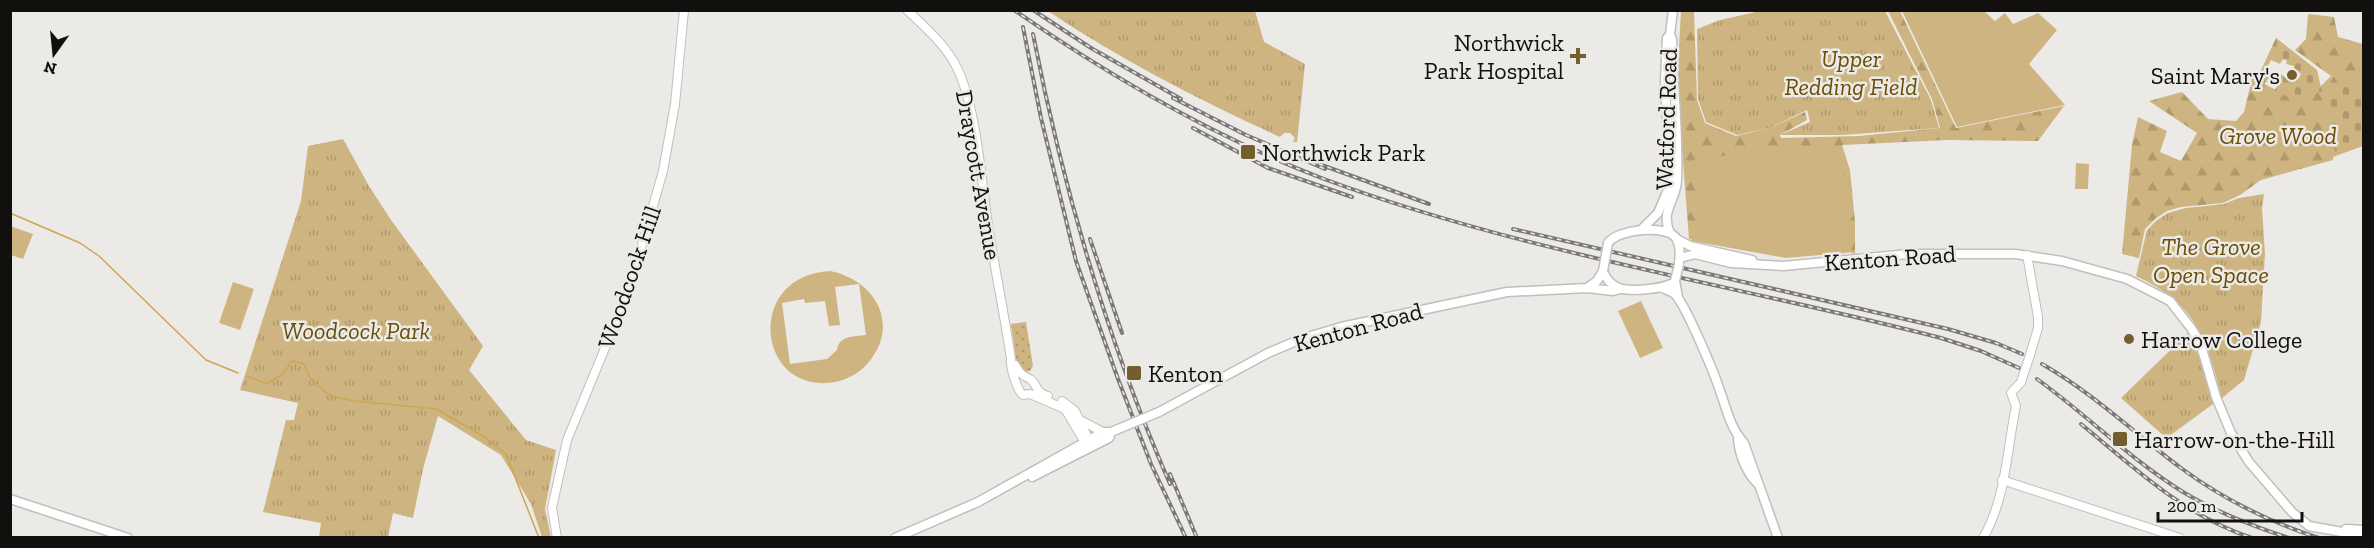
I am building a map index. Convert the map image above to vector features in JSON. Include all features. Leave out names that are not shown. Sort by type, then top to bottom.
[{"type":"main road","name":"Watford Road","points":[[1641,230],[1658,213],[1670,185],[1665,69],[1667,38],[1670,35],[1673,10]]},
{"type":"main road","name":"Watford Road","points":[[1670,35],[1677,164],[1675,190],[1665,214],[1665,223],[1673,236]]},
{"type":"main road","points":[[1587,288],[1597,281],[1603,271],[1608,243],[1614,236],[1641,230],[1658,230],[1673,236],[1679,261],[1675,281],[1678,299]]},
{"type":"main road","name":"Kenton Road","points":[[1673,236],[1690,246],[1752,260],[1754,264]]},
{"type":"main road","name":"Kenton Road","points":[[1679,261],[1695,254],[1750,266],[1754,264],[1783,266],[1918,254],[2026,255],[2116,274],[2160,294],[2181,313],[2200,342],[2216,397],[2242,453],[2292,512],[2307,523],[2353,532]]},
{"type":"main road","points":[[1603,271],[1609,281],[1620,288],[1662,288],[1670,286],[1675,281]]},
{"type":"main road","name":"Kenton Road","points":[[895,537],[951,515],[1003,489],[1010,489],[1088,444],[1109,438],[1107,432],[1159,411],[1268,352],[1300,339],[1341,327],[1507,292],[1587,288],[1613,291],[1620,288]]},
{"type":"main road","points":[[1662,288],[1673,292],[1678,299],[1713,372],[1738,436],[1738,445],[1750,477],[1757,483],[1778,537]]},
{"type":"main road","points":[[10,499],[128,537]]},
{"type":"main road","points":[[2353,532],[2364,530]]},
{"type":"main road","points":[[2353,532],[2364,536]]},
{"type":"street","name":"Woodcock Hill","points":[[557,537],[552,508],[562,456],[629,290],[663,171],[675,104],[684,10]]},
{"type":"street","name":"Draycott Avenue","points":[[907,10],[934,36],[956,66],[961,78],[976,140],[1011,359],[1021,380],[1019,392],[1026,395],[1032,391],[1032,380],[1021,380]]},
{"type":"street","points":[[1983,537],[1993,518],[2002,480],[2016,406],[2011,393],[2021,382],[2038,328],[2026,255]]},
{"type":"street","points":[[1032,391],[1066,404],[1080,420],[1088,444]]},
{"type":"street","points":[[1032,391],[1065,408],[1088,444]]},
{"type":"street","points":[[1080,420],[1107,432]]},
{"type":"street","points":[[2002,480],[2180,537]]},
{"type":"green space","name":"Upper Redding Field","points":[[1765,10],[1885,11],[1931,100],[1939,128],[1842,135],[1780,135],[1810,122],[1807,110],[1770,128],[1737,135],[1706,122],[1698,99],[1697,29],[1720,20]]},
{"type":"green space","name":"Northwick Park","points":[[1048,11],[1255,11],[1264,42],[1305,64],[1297,142],[1293,142],[1295,138],[1290,133],[1284,133],[1280,137],[1161,78]]},
{"type":"green space","points":[[1681,11],[1694,11],[1697,100],[1705,123],[1736,136],[1770,128],[1805,112],[1807,120],[1780,135],[1781,138],[1859,136],[1940,128],[1932,99],[1888,11],[1900,11],[1956,128],[2064,106],[2038,141],[1947,140],[1842,145],[1850,170],[1855,222],[1855,253],[1852,254],[1840,148],[1761,151],[1693,160],[1699,241],[1689,239],[1677,83]]},
{"type":"green space","points":[[1902,11],[1984,11],[1995,21],[2005,13],[2013,24],[2038,13],[2057,30],[2029,64],[2065,105],[1957,127]]},
{"type":"green space","name":"Grove Wood","points":[[2308,14],[2334,17],[2338,37],[2363,44],[2363,146],[2333,157],[2333,160],[2261,180],[2240,195],[2223,203],[2181,207],[2167,211],[2145,229],[2139,258],[2122,254],[2132,145],[2138,117],[2167,131],[2160,152],[2181,161],[2197,133],[2149,101],[2182,92],[2208,119],[2236,121],[2244,112],[2252,78],[2288,96],[2319,88],[2331,76],[2295,50],[2306,39]]},
{"type":"green space","points":[[2276,38],[2317,70],[2322,92],[2288,97],[2256,81]],"holes":[[[2283,59],[2287,61],[2286,64],[2294,66],[2301,74],[2298,79],[2295,77],[2293,80],[2289,78],[2288,80],[2281,74],[2279,76],[2275,74],[2276,79],[2271,83],[2277,86],[2275,90],[2264,85],[2269,78],[2268,75],[2270,76],[2271,73],[2266,69],[2271,60],[2280,64]]]},
{"type":"green space","points":[[2326,82],[2363,84],[2363,139],[2358,145],[2335,152],[2324,84]]},
{"type":"green space","name":"Woodcock Park","points":[[343,139],[391,220],[483,346],[469,370],[526,440],[556,450],[545,509],[551,537],[542,537],[531,504],[501,455],[438,416],[423,469],[413,518],[393,513],[388,537],[319,537],[321,523],[263,512],[286,420],[294,420],[298,403],[240,390],[301,201],[308,146]]},
{"type":"green space","points":[[1841,146],[1855,252],[1786,258],[1692,241],[1688,153]]},
{"type":"green space","points":[[2076,163],[2089,164],[2088,189],[2075,189]]},
{"type":"green space","name":"The Grove Open Space","points":[[2264,194],[2262,208],[2265,254],[2261,322],[2244,380],[2222,398],[2204,340],[2196,325],[2172,298],[2136,276],[2147,230],[2157,220],[2168,213],[2186,208],[2224,204],[2239,198]]},
{"type":"green space","points":[[10,226],[33,234],[23,259],[11,255]]},
{"type":"green space","points":[[830,271],[846,276],[860,284],[878,306],[882,319],[882,333],[878,348],[864,367],[845,379],[828,383],[804,380],[786,368],[775,351],[770,330],[774,310],[784,291],[803,277]],"holes":[[[859,284],[866,335],[844,339],[827,359],[790,364],[782,303],[804,299],[805,303],[825,301],[829,326],[840,325],[835,287]]]},
{"type":"green space","points":[[233,282],[254,289],[240,330],[219,323]]},
{"type":"green space","points":[[1641,301],[1663,348],[1640,358],[1618,311]]},
{"type":"green space","points":[[1026,322],[1033,366],[1030,371],[1024,372],[1016,360],[1011,324]]},
{"type":"green space","points":[[2188,333],[2202,363],[2213,404],[2168,437],[2121,398]]},
{"type":"waterway","points":[[10,213],[80,243],[99,256],[206,360],[238,373]]},
{"type":"waterway","points":[[247,376],[266,384],[283,374],[292,361],[304,364],[310,378],[330,396],[355,401],[436,409],[483,436],[506,454],[539,538]]},
{"type":"railway","points":[[1014,10],[1088,59],[1164,104],[1243,144],[1324,179],[1476,228],[1553,248],[1941,338],[1981,351],[2019,368]]},
{"type":"railway","points":[[1033,10],[1091,48],[1181,99]]},
{"type":"railway","points":[[1023,27],[1041,118],[1076,261],[1151,464],[1186,538]]},
{"type":"railway","points":[[1033,34],[1058,149],[1089,263],[1126,375],[1170,484]]},
{"type":"railway","points":[[1173,98],[1246,135],[1325,169]]},
{"type":"railway","points":[[1193,128],[1268,168],[1352,197]]},
{"type":"railway","points":[[1319,164],[1429,204]]},
{"type":"railway","points":[[1513,229],[1948,329],[1996,343],[2022,354]]},
{"type":"railway","points":[[1090,239],[1122,333]]},
{"type":"railway","points":[[2042,364],[2079,388],[2181,468],[2213,490],[2264,517],[2319,538]]},
{"type":"railway","points":[[2037,379],[2145,466],[2183,492],[2234,518],[2289,538]]},
{"type":"railway","points":[[2081,424],[2141,474],[2182,504],[2204,517],[2252,538]]},
{"type":"railway","points":[[1170,474],[1197,538]]},
{"type":"place","name":"Northwick Park Hospital","points":[[1578,56]]},
{"type":"place","name":"Saint Mary's","points":[[2292,75]]},
{"type":"place","name":"Northwick Park","points":[[1248,152]]},
{"type":"place","name":"Harrow College","points":[[2129,339]]},
{"type":"place","name":"Kenton","points":[[1134,373]]},
{"type":"place","name":"Harrow-on-the-Hill","points":[[2120,439]]}]
